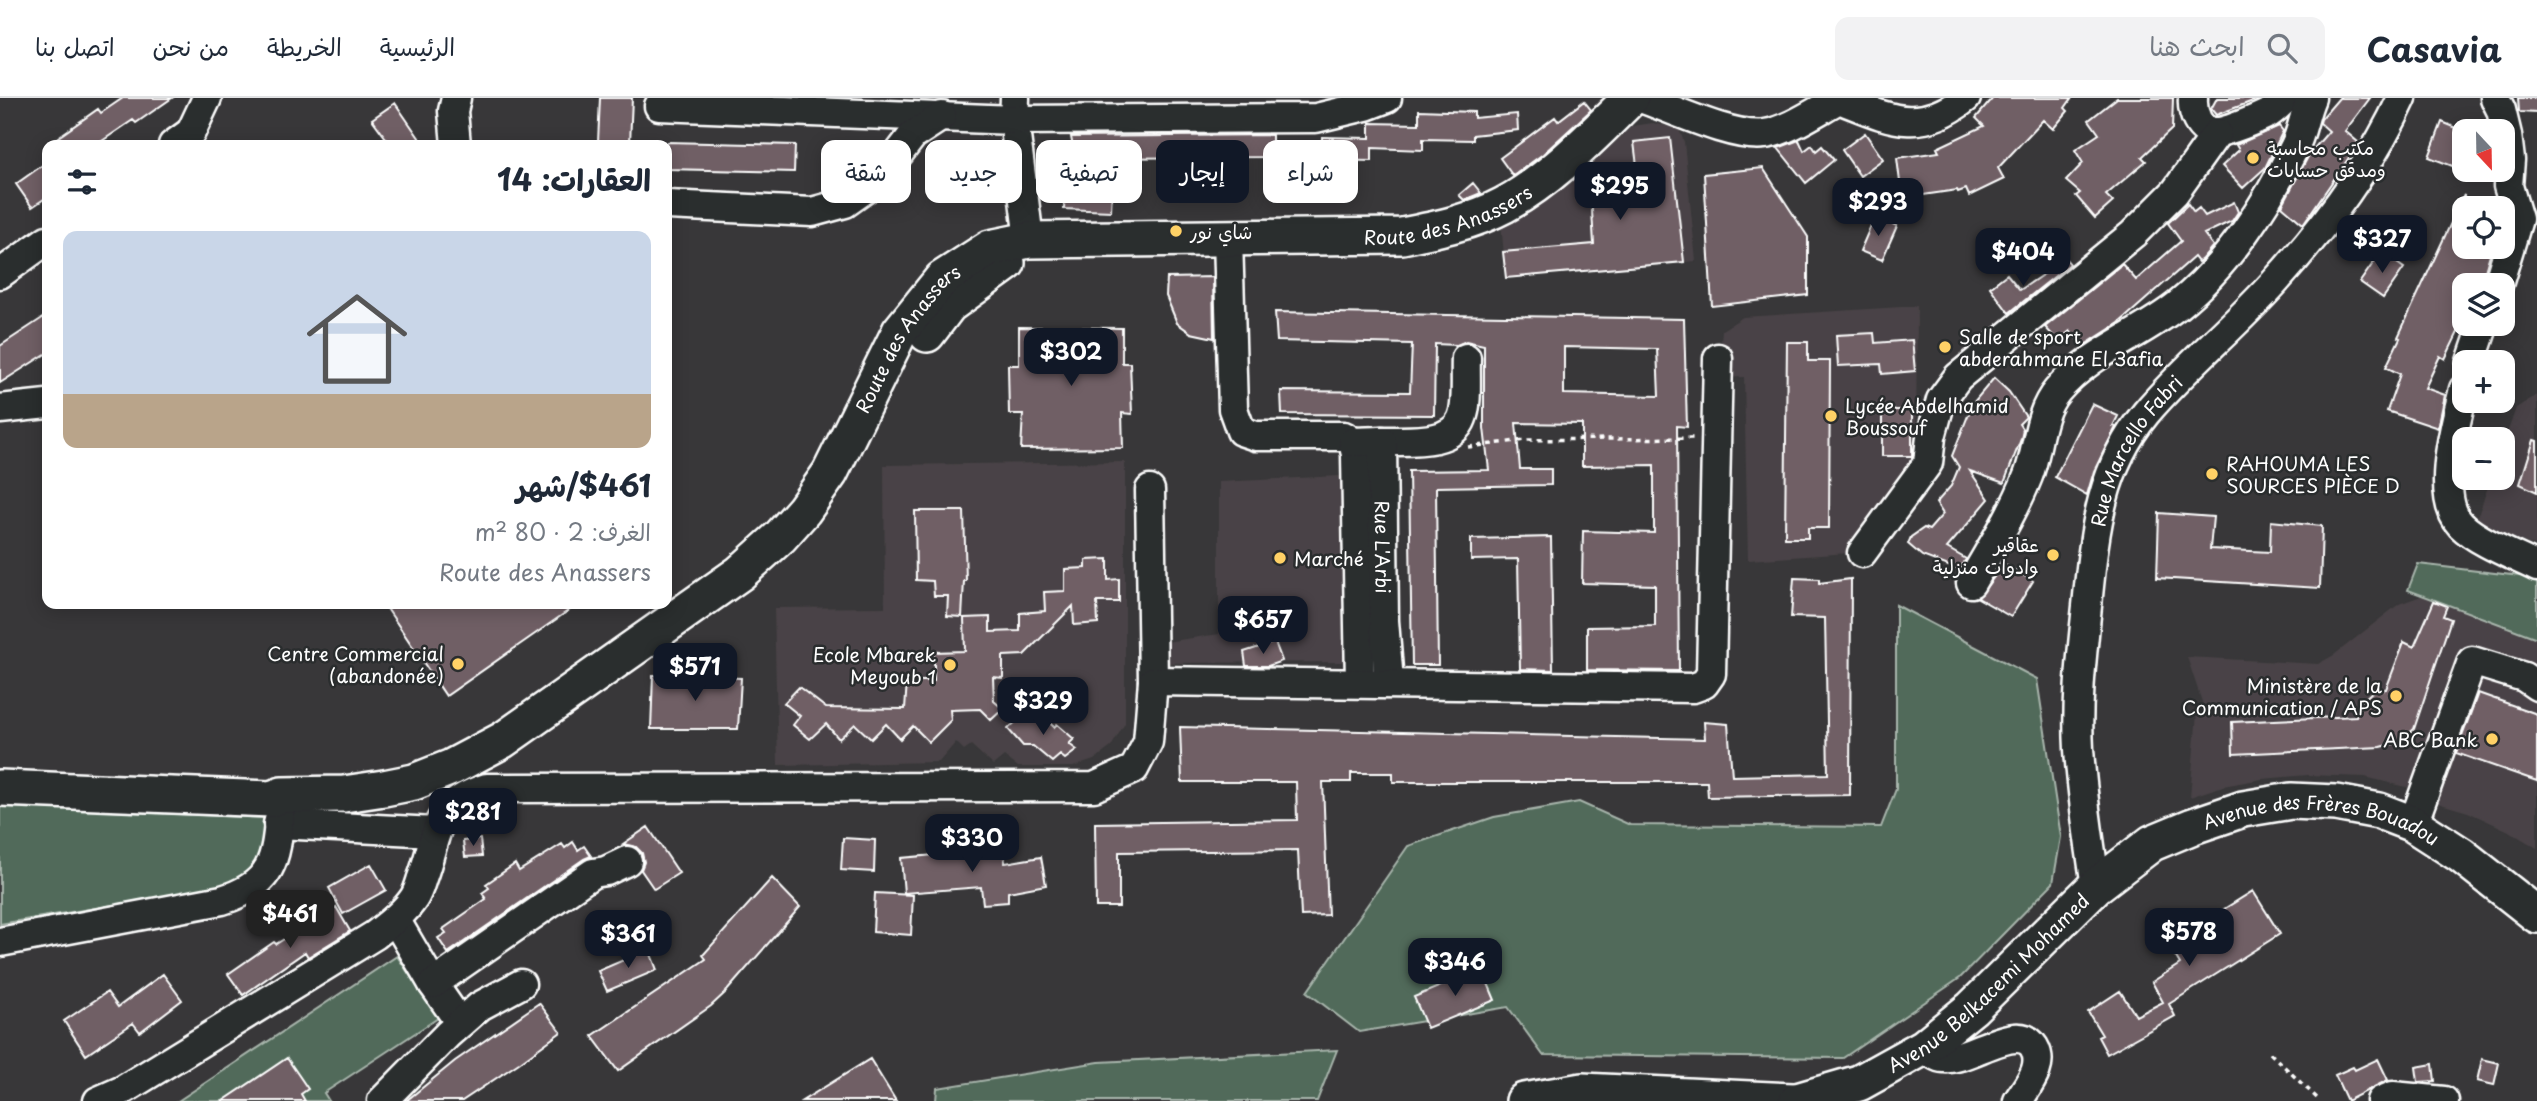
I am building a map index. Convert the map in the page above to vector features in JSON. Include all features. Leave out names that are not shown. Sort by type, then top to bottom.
[{"type":"main road","name":"Route des Anassers","points":[[280,810],[344,794],[414,782],[452,767],[503,740],[740,572],[780,537],[804,510],[839,462],[900,331],[942,279],[990,248],[1029,240],[1402,236],[1451,226],[1504,205],[1560,166],[1631,98]]},
{"type":"main road","points":[[0,773],[273,790],[280,810]]},
{"type":"main road","points":[[0,788],[271,799],[280,810]]},
{"type":"main road","name":"Avenue des Frères Bouadou","points":[[2096,886],[2152,844],[2193,826],[2243,809],[2291,801],[2336,803],[2379,811],[2413,824],[2534,905]]},
{"type":"main road","name":"Avenue Belkacemi Mohamed","points":[[1524,1101],[1582,1091],[1795,1101],[1859,1083],[1924,1047],[1972,1008],[2096,886]]},
{"type":"street","points":[[180,140],[191,132],[207,98]]},
{"type":"street","points":[[456,98],[453,111],[456,140]]},
{"type":"street","points":[[659,106],[942,116],[1014,109],[1182,108],[1316,118],[1366,107],[1387,98]]},
{"type":"street","points":[[1641,98],[1724,128],[1755,135],[1768,134],[1782,128],[1838,98],[1903,122],[1930,118],[1966,98]]},
{"type":"street","points":[[2193,98],[2192,109],[2199,123],[2207,130],[2217,133]]},
{"type":"street","points":[[1862,553],[1928,463],[1931,437],[1941,400],[1958,377],[2133,234],[2175,192],[2217,133],[2270,112],[2286,98]]},
{"type":"street","points":[[1971,583],[2015,507],[2030,471],[2043,415],[2055,393],[2074,373],[2177,306],[2212,274],[2262,207],[2296,146],[2311,98]]},
{"type":"street","name":"Rue Marcello Fabri","points":[[2096,886],[2078,747],[2080,670],[2095,524],[2107,481],[2124,444],[2146,414],[2273,284],[2339,205],[2390,126],[2402,98]]},
{"type":"street","points":[[2495,98],[2507,135],[2510,160],[2508,186],[2518,219],[2502,273]]},
{"type":"street","points":[[1014,109],[1029,240]]},
{"type":"street","points":[[672,205],[812,212],[845,203],[869,186],[913,135],[942,116]]},
{"type":"street","points":[[1228,238],[1233,409],[1241,431],[1256,436],[1344,436],[1353,442],[1434,438],[1448,434],[1458,426],[1463,416],[1466,358]]},
{"type":"street","points":[[0,274],[42,244]]},
{"type":"street","points":[[1153,681],[1693,688],[1704,684],[1711,674],[1718,358]]},
{"type":"street","points":[[0,409],[42,405]]},
{"type":"street","points":[[2458,413],[2452,435],[2449,479],[2453,514],[2462,527],[2537,567]]},
{"type":"street","name":"Rue L'Arbi","points":[[1382,441],[1384,621],[1389,682]]},
{"type":"street","points":[[1353,442],[1356,454],[1360,682]]},
{"type":"street","points":[[107,1100],[363,942],[395,919],[415,897],[435,832],[447,808],[467,794],[487,788],[1094,787],[1133,769],[1148,742],[1153,681],[1150,490]]},
{"type":"street","points":[[2413,824],[2472,661],[2524,677],[2537,686]]},
{"type":"street","points":[[0,942],[222,901],[243,894],[261,880],[273,863],[280,810],[435,832]]},
{"type":"street","points":[[433,984],[593,873],[606,871],[627,861]]},
{"type":"street","points":[[395,919],[433,984],[460,1023]]},
{"type":"street","points":[[382,1101],[480,1006],[521,984]]},
{"type":"street","points":[[1924,1047],[1941,1059],[1957,1057],[2011,1038],[2023,1037],[2031,1042],[2039,1058],[2037,1069],[2018,1101]]},
{"type":"street","points":[[2381,1101],[2393,1096],[2444,1101]]},
{"type":"path","points":[[1465,448],[1525,440],[1716,438]]},
{"type":"path","points":[[2270,1053],[2320,1101]]},
{"type":"shaded area","points":[[1653,123],[1679,129],[1684,142],[1696,261],[1506,278],[1501,222],[1590,166],[1632,126]]},
{"type":"shaded area","name":"Lycée Abdelhamid Boussouf","points":[[1917,306],[1916,455],[1908,478],[1849,553],[1748,560],[1744,377],[1718,378],[1722,330],[1743,317]]},
{"type":"shaded area","points":[[2537,395],[2537,547],[2475,524],[2487,490],[2515,490],[2515,427],[2509,427],[2516,408]]},
{"type":"shaded area","name":"Ecole Mbarek Meyoub 1","points":[[1125,462],[1125,723],[1111,747],[1094,760],[1073,767],[1018,767],[1004,756],[993,765],[971,745],[964,750],[956,742],[939,762],[778,765],[774,608],[885,607],[884,465]]},
{"type":"shaded area","name":"Marché","points":[[1340,476],[1343,662],[1160,663],[1159,643],[1219,634],[1219,482]]},
{"type":"shaded area","points":[[2427,594],[2488,607],[2537,639],[2537,848],[2468,812],[2424,799],[2427,792],[2365,777],[2308,775],[2262,779],[2223,786],[2190,797],[2197,713],[2205,711],[2187,657],[2318,664],[2334,655],[2399,604]]},
{"type":"green space","points":[[2418,564],[2537,578],[2537,638],[2408,590]]},
{"type":"green space","points":[[1896,605],[2037,679],[2061,837],[2053,883],[1960,978],[1843,1058],[1543,1055],[1508,1007],[1359,1032],[1307,992],[1408,846],[1494,817],[1579,802],[1630,825],[1881,827],[1896,789]]},
{"type":"green space","points":[[0,797],[62,809],[270,818],[258,860],[233,885],[0,924]]},
{"type":"green space","points":[[397,956],[438,1018],[324,1093],[329,1101],[178,1101]]},
{"type":"green space","points":[[1337,1050],[1317,1101],[936,1101],[937,1088],[1099,1062]]},
{"type":"building","points":[[123,98],[172,98],[136,123],[133,120],[103,140],[54,140],[98,109],[101,113]]},
{"type":"building","points":[[600,98],[632,98],[630,140],[598,140]]},
{"type":"building","points":[[1993,98],[2072,98],[2065,108],[2068,111],[2053,129],[2043,120],[1998,168],[2004,179],[1969,196],[1966,189],[1902,198],[1897,158],[1939,152],[1937,148],[1984,126],[1976,118]]},
{"type":"building","points":[[2117,98],[2173,98],[2172,129],[2142,157],[2146,161],[2106,195],[2113,202],[2095,218],[2076,196],[2080,193],[2066,181],[2083,163],[2075,150],[2099,134],[2089,120]]},
{"type":"building","points":[[2217,98],[2261,98],[2216,115],[2211,109]]},
{"type":"building","points":[[2339,98],[2370,98],[2345,131],[2359,143],[2303,224],[2282,206],[2310,153],[2329,131],[2320,123],[2321,119]]},
{"type":"building","points":[[2518,98],[2537,98],[2537,113],[2519,112]]},
{"type":"building","points":[[1584,101],[1591,110],[1543,154],[1513,176],[1500,158],[1555,117],[1558,121]]},
{"type":"building","points":[[395,103],[421,140],[387,140],[372,119]]},
{"type":"building","points":[[1419,110],[1474,112],[1474,118],[1517,114],[1518,130],[1473,135],[1473,140],[1423,139],[1423,150],[1372,148],[1372,161],[1358,161],[1358,140],[1322,140],[1322,137],[1370,138],[1370,123],[1419,124]]},
{"type":"building","points":[[2442,122],[2452,126],[2452,166],[2429,157]]},
{"type":"building","name":"مكتب محاسبة ومدقق حسابات","points":[[2279,126],[2283,131],[2265,168],[2243,188],[2222,166],[2239,150],[2236,145]]},
{"type":"building","points":[[1865,133],[1883,159],[1860,176],[1842,150]]},
{"type":"building","points":[[1272,135],[1272,140],[1263,140],[1263,157],[1249,157],[1249,140],[1156,140],[1156,158],[1142,158],[1142,140],[1072,140],[1071,137]]},
{"type":"building","points":[[1670,138],[1684,262],[1506,278],[1503,252],[1594,244],[1590,177],[1638,174],[1634,142]]},
{"type":"building","points":[[1799,140],[1804,151],[1812,145],[1816,151],[1822,146],[1834,160],[1806,183],[1778,148]]},
{"type":"building","points":[[672,142],[795,145],[794,172],[672,169]]},
{"type":"building","points":[[42,166],[42,200],[32,207],[16,184]]},
{"type":"building","points":[[1763,168],[1808,237],[1808,295],[1712,306],[1704,174]]},
{"type":"building","points":[[1473,183],[1481,193],[1464,200],[1459,195]]},
{"type":"building","points":[[2234,202],[2238,212],[2232,221],[2204,234],[2213,246],[2202,259],[2198,262],[2194,257],[2119,323],[2083,346],[2070,331],[2058,341],[2045,327],[2122,264],[2136,280],[2181,241],[2168,223],[2188,204],[2194,212],[2199,208],[2205,216]]},
{"type":"building","points":[[1064,203],[1111,203],[1111,211],[1064,209]]},
{"type":"building","points":[[1875,216],[1897,226],[1882,260],[1860,251]]},
{"type":"building","points":[[2452,221],[2452,259],[2489,259],[2484,273],[2452,273],[2452,336],[2456,336],[2445,359],[2440,356],[2425,388],[2445,395],[2438,428],[2387,411],[2400,374],[2386,367],[2400,338],[2398,337]]},
{"type":"building","points":[[2381,252],[2404,268],[2383,298],[2360,282]]},
{"type":"building","points":[[2066,259],[2070,264],[2009,313],[1990,287],[2007,274],[2020,290]]},
{"type":"building","points":[[1213,277],[1214,338],[1191,333],[1177,323],[1166,296],[1167,278]]},
{"type":"building","points":[[1275,312],[1684,319],[1687,427],[1677,426],[1679,671],[1587,670],[1587,627],[1655,626],[1655,585],[1582,583],[1583,531],[1654,533],[1654,465],[1582,466],[1582,424],[1516,423],[1520,469],[1551,469],[1551,485],[1436,487],[1438,665],[1412,665],[1409,471],[1489,470],[1484,428],[1484,345],[1466,341],[1457,345],[1435,344],[1434,415],[1282,414],[1281,391],[1410,392],[1412,344],[1277,341]],"holes":[[[1564,347],[1657,349],[1659,396],[1564,394]]]},
{"type":"building","points":[[42,318],[42,356],[0,383],[0,346]]},
{"type":"building","points":[[1019,327],[1122,328],[1122,363],[1130,363],[1132,414],[1122,413],[1123,448],[1021,449],[1023,414],[1009,414],[1008,365],[1019,365]]},
{"type":"building","points":[[1874,333],[1875,343],[1912,340],[1915,371],[1882,374],[1881,364],[1838,366],[1836,335]]},
{"type":"building","points":[[1787,342],[1808,342],[1808,361],[1830,361],[1829,528],[1808,528],[1808,538],[1785,538]]},
{"type":"building","points":[[1994,378],[2009,392],[2026,417],[2019,424],[2023,430],[2021,439],[2004,483],[1970,471],[1989,499],[1947,548],[1966,559],[1959,570],[1922,556],[1908,544],[1911,537],[1924,528],[1929,530],[1943,514],[1936,503],[1951,486],[1959,467],[1952,456],[1973,403]]},
{"type":"building","points":[[2092,404],[2118,416],[2113,426],[2116,427],[2094,471],[2087,495],[2055,477]]},
{"type":"building","points":[[1882,410],[1912,410],[1912,456],[1882,456]]},
{"type":"building","points":[[2534,440],[2537,441],[2537,492],[2520,484]]},
{"type":"building","points":[[915,511],[964,511],[966,581],[962,617],[947,616],[948,596],[934,596],[933,581],[916,580]]},
{"type":"building","points":[[2159,513],[2213,517],[2210,549],[2270,552],[2271,521],[2322,526],[2320,588],[2157,578]]},
{"type":"building","points":[[1551,537],[1553,670],[1520,669],[1518,559],[1471,560],[1471,539]]},
{"type":"building","points":[[1108,559],[1108,580],[1119,579],[1119,602],[1097,602],[1098,623],[1074,625],[1073,606],[1024,655],[1003,656],[1003,678],[993,677],[994,701],[1003,709],[991,720],[980,709],[950,710],[951,720],[929,742],[913,726],[900,739],[886,724],[871,739],[855,724],[839,739],[826,724],[810,739],[793,725],[800,716],[784,703],[799,687],[826,708],[905,709],[907,681],[934,681],[934,652],[965,651],[964,618],[990,617],[990,632],[1020,631],[1020,613],[1045,611],[1044,592],[1065,591],[1065,569],[1086,568],[1086,560]]},
{"type":"building","points":[[2004,564],[2033,581],[2011,617],[1978,598]]},
{"type":"building","points":[[1794,578],[1819,579],[1819,583],[1851,579],[1850,795],[1708,797],[1707,782],[1393,782],[1393,773],[1351,773],[1351,782],[1323,782],[1328,915],[1301,916],[1298,850],[1119,852],[1119,907],[1096,907],[1095,823],[1297,820],[1296,782],[1182,782],[1180,727],[1705,739],[1704,722],[1728,724],[1732,776],[1828,774],[1825,618],[1791,617]]},
{"type":"building","name":"Ministère de la Communication / APS","points":[[2434,601],[2447,606],[2443,616],[2451,619],[2414,729],[2400,742],[2381,747],[2233,754],[2232,722],[2356,716],[2361,702],[2374,690],[2386,689],[2404,642],[2414,647]]},
{"type":"building","name":"Centre Commercial (abandonée)","points":[[387,609],[571,609],[446,696]]},
{"type":"building","points":[[1275,642],[1282,661],[1268,666],[1246,666],[1244,652]]},
{"type":"building","points":[[653,675],[741,678],[738,729],[651,729]]},
{"type":"building","name":"ABC Bank","points":[[2478,693],[2537,714],[2537,781],[2456,753]]},
{"type":"building","points":[[1037,711],[1054,727],[1057,724],[1074,739],[1069,744],[1077,750],[1065,759],[1060,755],[1052,762],[1033,746],[1023,746],[1008,729],[1024,714],[1028,719]]},
{"type":"building","points":[[648,827],[679,873],[654,889],[641,870],[644,862],[642,853],[636,847],[623,844]]},
{"type":"building","points":[[843,838],[875,840],[874,872],[841,870]]},
{"type":"building","points":[[480,839],[482,856],[465,857],[463,841]]},
{"type":"building","points":[[573,842],[578,850],[584,846],[591,856],[448,953],[438,938],[446,933],[443,929],[486,899],[482,893],[489,888],[486,884],[515,864],[519,871],[562,844],[565,848]]},
{"type":"building","points":[[1004,849],[1005,863],[1041,857],[1046,885],[1008,892],[1008,902],[983,904],[981,887],[904,893],[901,858]]},
{"type":"building","points":[[371,864],[386,890],[343,914],[329,888]]},
{"type":"building","points":[[772,878],[800,907],[711,1006],[618,1071],[592,1036],[706,959],[703,955]]},
{"type":"building","points":[[2253,891],[2280,934],[2169,1004],[2175,1016],[2107,1054],[2098,1037],[2102,1035],[2088,1012],[2120,991],[2136,1016],[2163,1002],[2152,982],[2180,964],[2168,944]]},
{"type":"building","points":[[875,893],[913,895],[911,935],[873,932]]},
{"type":"building","points":[[336,907],[350,931],[308,957],[305,952],[243,995],[228,974],[274,942],[276,944]]},
{"type":"building","points":[[649,949],[657,970],[607,991],[598,971]]},
{"type":"building","points":[[1482,969],[1495,1000],[1427,1028],[1414,997]]},
{"type":"building","points":[[163,974],[182,1000],[140,1032],[133,1023],[86,1055],[64,1021],[107,992],[118,1007]]},
{"type":"building","points":[[539,1003],[561,1032],[519,1063],[462,1101],[406,1101],[455,1061]]},
{"type":"building","points":[[287,1058],[308,1089],[301,1094],[305,1101],[223,1101]]},
{"type":"building","points":[[870,1059],[896,1101],[802,1101]]},
{"type":"building","points":[[2378,1059],[2388,1080],[2347,1101],[2335,1075],[2353,1067],[2355,1070]]},
{"type":"building","points":[[2482,1059],[2499,1063],[2494,1085],[2477,1081]]},
{"type":"building","points":[[2433,1064],[2435,1081],[2418,1082],[2416,1067]]},
{"type":"place","name":"مكتب محاسبة ومدقق حسابات","points":[[2253,158]]},
{"type":"place","name":"شاي نور","points":[[1176,231]]},
{"type":"place","name":"Salle de sport abderahmane El 3afia","points":[[1945,347]]},
{"type":"place","name":"Lycée Abdelhamid Boussouf","points":[[1831,416]]},
{"type":"place","name":"RAHOUMA LES SOURCES PIÈCE D","points":[[2212,474]]},
{"type":"place","name":"عقاقير وادوات منزلية","points":[[2053,555]]},
{"type":"place","name":"Marché","points":[[1280,558]]},
{"type":"place","name":"Centre Commercial (abandonée)","points":[[458,664]]},
{"type":"place","name":"Ecole Mbarek Meyoub 1","points":[[950,665]]},
{"type":"place","name":"Ministère de la Communication / APS","points":[[2396,696]]},
{"type":"place","name":"ABC Bank","points":[[2492,739]]}]
